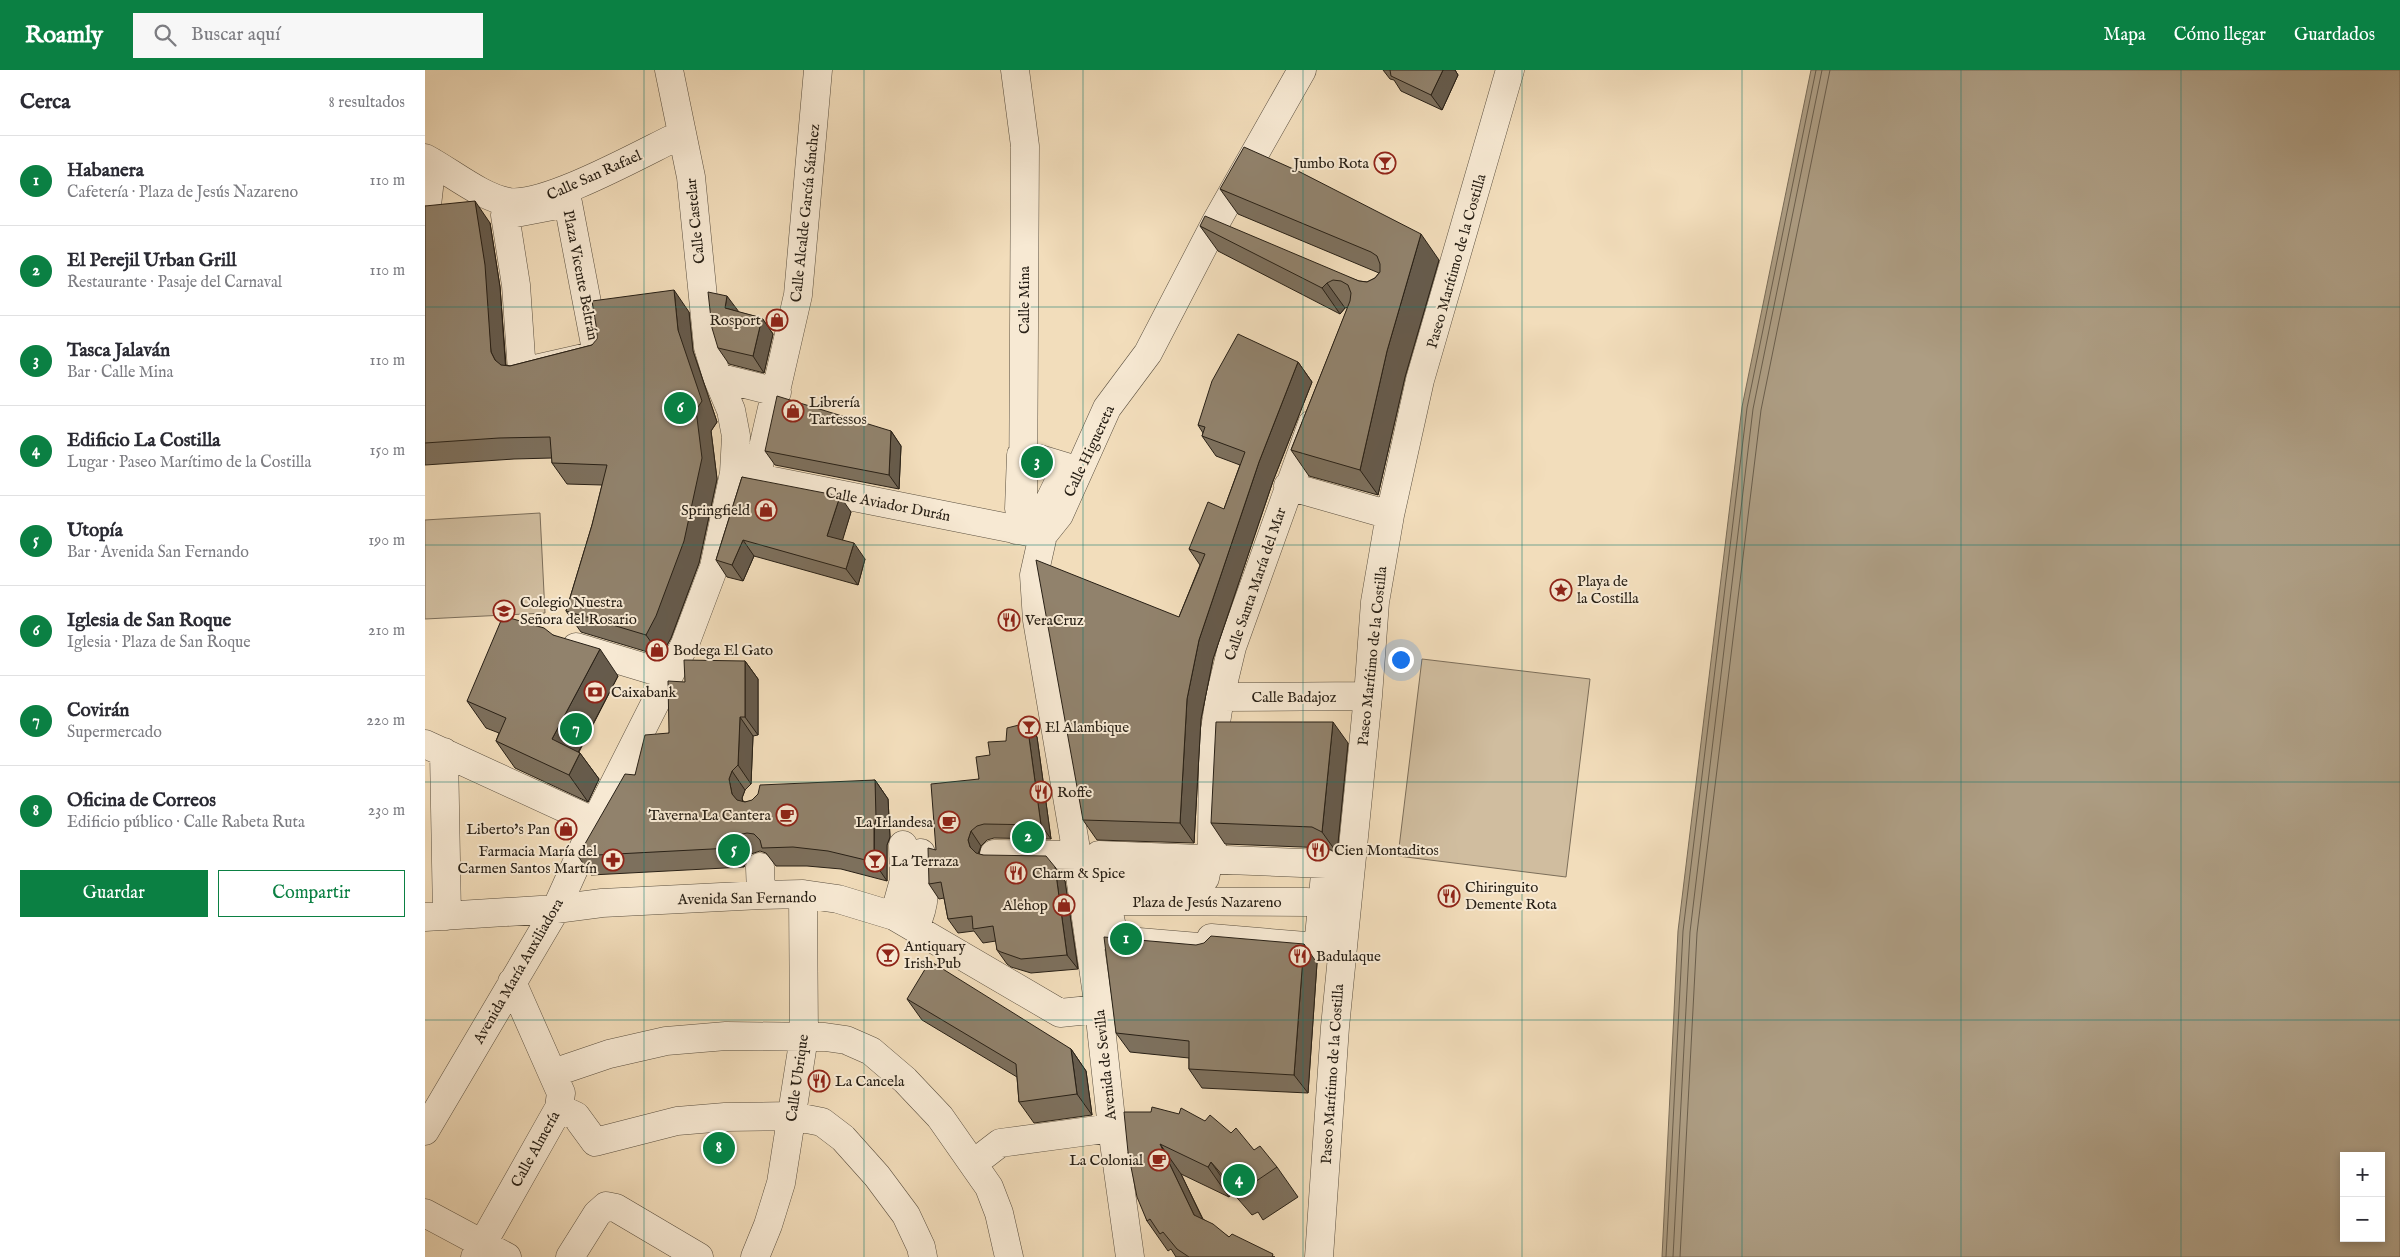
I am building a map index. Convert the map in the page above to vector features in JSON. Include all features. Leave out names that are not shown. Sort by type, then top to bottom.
[{"type":"street","name":"Calle Castelar","points":[[669,70],[691,177],[707,347],[719,376],[739,414],[742,436],[739,468],[749,475]]},
{"type":"street","name":"Calle Alcalde García Sánchez","points":[[777,388],[798,295],[818,70]]},
{"type":"street","name":"Calle Mina","points":[[1015,70],[1025,146],[1023,454],[1019,520]]},
{"type":"street","name":"Calle Higuereta","points":[[1085,867],[1037,620],[1034,575],[1043,535],[1059,516],[1107,408],[1148,353],[1216,222],[1302,70]]},
{"type":"street","name":"Paseo Marítimo de la Costilla","points":[[1319,1257],[1345,917],[1368,696],[1375,602],[1390,515],[1420,380],[1510,70]]},
{"type":"street","name":"Calle San Rafael","points":[[428,160],[491,196],[507,208],[549,197],[682,134]]},
{"type":"street","points":[[428,160],[425,214],[507,208]]},
{"type":"street","name":"Plaza Vicente Beltrán","points":[[568,203],[597,355],[522,372],[516,286],[507,208],[568,203]]},
{"type":"street","points":[[1216,222],[1243,234]]},
{"type":"street","points":[[719,376],[721,373],[777,388],[790,396],[768,469],[764,474],[749,475]]},
{"type":"street","name":"Calle Santa María del Mar","points":[[1209,859],[1212,844],[1213,742],[1220,697],[1232,647],[1288,486],[1322,398]]},
{"type":"street","points":[[1019,520],[1032,512],[1046,508],[1066,467],[1023,454]]},
{"type":"street","name":"Calle Aviador Durán","points":[[749,475],[1019,520],[1043,535]]},
{"type":"street","name":"Avenida María Auxiliadora","points":[[425,1131],[556,909],[595,822],[685,644],[749,475]]},
{"type":"street","points":[[1288,486],[1390,515]]},
{"type":"street","points":[[576,647],[669,675]]},
{"type":"street","name":"Calle Badajoz","points":[[1220,697],[1368,696]]},
{"type":"street","points":[[436,916],[434,748],[595,822]]},
{"type":"street","points":[[904,922],[904,880],[912,849]]},
{"type":"street","points":[[994,854],[1085,867],[1099,855],[1326,864],[1318,946],[1211,938],[1210,948],[1115,940],[1095,901],[1085,867]]},
{"type":"street","points":[[760,867],[761,895]]},
{"type":"street","name":"Avenida San Fernando","points":[[436,916],[556,909],[602,904],[803,894],[837,899],[904,922],[1060,1013],[1099,1009]]},
{"type":"street","name":"Calle Ubrique","points":[[755,1257],[781,1183],[804,1036],[803,894]]},
{"type":"street","name":"Plaza de Jesús Nazareno","points":[[1095,901],[1307,902]]},
{"type":"street","name":"Avenida de Sevilla","points":[[1095,901],[1099,1009],[1112,1128],[1130,1257]]},
{"type":"street","name":"Calle Almería","points":[[478,1250],[559,1108],[561,1093],[512,982]]},
{"type":"street","points":[[553,1073],[609,1054],[666,1042],[726,1036],[804,1036],[845,1040],[871,1050],[905,1080],[940,1117],[974,1164],[989,1187],[999,1213],[1009,1257]]},
{"type":"street","points":[[559,1108],[575,1116],[595,1142],[677,1121],[725,1117],[792,1116],[822,1122],[843,1138],[877,1176],[906,1215],[921,1248],[923,1257]]},
{"type":"street","points":[[974,1164],[1000,1143],[1112,1128]]},
{"type":"street","points":[[570,1257],[597,1214],[607,1206],[617,1208],[699,1257]]},
{"type":"street","points":[[425,1213],[478,1250],[507,1257]]},
{"type":"shaded area","points":[[540,513],[545,613],[425,619],[425,520]]},
{"type":"shaded area","points":[[1422,659],[1590,679],[1566,877],[1398,856]]},
{"type":"water","points":[[1811,70],[2400,70],[2400,1257],[1662,1257],[1678,931],[1742,407]]},
{"type":"building","points":[[1390,70],[1443,70],[1431,95],[1391,76]]},
{"type":"building","points":[[1244,147],[1300,172],[1421,234],[1387,351],[1360,470],[1291,450],[1350,301],[1351,293],[1348,285],[1341,281],[1333,280],[1322,288],[1200,226],[1205,216],[1359,281],[1367,282],[1375,278],[1380,272],[1380,264],[1377,256],[1371,252],[1220,189]]},
{"type":"building","points":[[475,201],[485,265],[491,352],[495,360],[501,365],[510,366],[592,345],[597,339],[597,331],[592,301],[674,290],[678,330],[702,401],[696,410],[702,458],[684,541],[656,616],[646,635],[566,611],[592,525],[607,465],[552,463],[550,437],[425,443],[425,206]]},
{"type":"building","points":[[708,292],[727,296],[725,308],[762,318],[753,356],[718,348],[712,328]]},
{"type":"building","points":[[1238,334],[1298,362],[1259,462],[1199,640],[1187,699],[1180,823],[1083,820],[1036,560],[1179,617],[1205,554],[1189,549],[1208,502],[1224,509],[1245,452],[1202,436],[1205,427],[1198,425],[1212,381]]},
{"type":"building","points":[[777,396],[891,431],[889,475],[765,451]]},
{"type":"building","points":[[742,477],[840,496],[827,536],[854,543],[846,569],[743,540],[732,565],[716,560]]},
{"type":"building","points":[[503,616],[544,628],[553,635],[600,649],[552,739],[580,753],[569,775],[496,741],[506,718],[467,701]]},
{"type":"building","points":[[684,660],[745,661],[745,717],[740,717],[738,765],[732,771],[729,779],[732,794],[737,800],[745,802],[752,800],[758,794],[760,785],[875,780],[874,862],[828,851],[793,847],[762,848],[760,840],[754,834],[747,833],[738,835],[733,841],[731,848],[578,856],[625,774],[635,775],[645,735],[669,733],[668,681],[685,682]]},
{"type":"building","points":[[1216,722],[1333,722],[1322,832],[1312,827],[1211,823]]},
{"type":"building","points":[[1027,723],[1041,825],[984,824],[977,826],[971,831],[968,840],[970,847],[976,853],[983,855],[1046,856],[1055,867],[1067,955],[1021,959],[997,950],[993,926],[973,929],[972,916],[948,919],[941,882],[929,884],[928,848],[936,850],[931,784],[979,779],[976,757],[990,755],[988,742],[1006,741],[1007,728]]},
{"type":"building","points":[[1211,936],[1304,944],[1294,1075],[1189,1069],[1189,1041],[1116,1033],[1104,937],[1196,945],[1204,943]]},
{"type":"building","points":[[930,961],[1071,1049],[1077,1094],[1019,1102],[1016,1064],[907,999]]},
{"type":"building","points":[[1152,1107],[1179,1114],[1181,1108],[1205,1121],[1210,1115],[1231,1133],[1236,1128],[1254,1150],[1260,1146],[1277,1167],[1243,1190],[1237,1182],[1231,1185],[1211,1162],[1208,1167],[1160,1144],[1194,1215],[1213,1224],[1229,1237],[1232,1234],[1273,1254],[1272,1257],[1189,1257],[1177,1249],[1163,1232],[1160,1234],[1150,1219],[1147,1221],[1137,1197],[1128,1152],[1124,1112],[1151,1112]]},
{"type":"place","name":"Jumbo Rota","points":[[1385,163]]},
{"type":"place","name":"Rosport","points":[[777,320]]},
{"type":"place","name":"Iglesia de San Roque","points":[[680,408]]},
{"type":"place","name":"Librería Tartessos","points":[[793,411]]},
{"type":"place","name":"Tasca Jalaván","points":[[1037,462]]},
{"type":"place","name":"Springfield","points":[[766,510]]},
{"type":"place","name":"Playa de la Costilla","points":[[1561,590]]},
{"type":"place","name":"Colegio Nuestra Señora del Rosario","points":[[504,611]]},
{"type":"place","name":"VeraCruz","points":[[1009,620]]},
{"type":"place","name":"Bodega El Gato","points":[[657,650]]},
{"type":"place","name":"Caixabank","points":[[595,692]]},
{"type":"place","name":"El Alambique","points":[[1029,727]]},
{"type":"place","name":"Covirán","points":[[576,729]]},
{"type":"place","name":"Roffe","points":[[1041,792]]},
{"type":"place","name":"Taverna La Cantera","points":[[787,815]]},
{"type":"place","name":"La Irlandesa","points":[[949,822]]},
{"type":"place","name":"Liberto's Pan","points":[[566,829]]},
{"type":"place","name":"El Perejil Urban Grill","points":[[1028,837]]},
{"type":"place","name":"Utopía","points":[[734,850]]},
{"type":"place","name":"Cien Montaditos","points":[[1318,850]]},
{"type":"place","name":"Farmacia María del Carmen Santos Martín","points":[[613,860]]},
{"type":"place","name":"La Terraza","points":[[875,861]]},
{"type":"place","name":"Charm & Spice","points":[[1016,873]]},
{"type":"place","name":"Chiringuito Demente Rota","points":[[1449,896]]},
{"type":"place","name":"Alehop","points":[[1064,905]]},
{"type":"place","name":"Habanera","points":[[1126,939]]},
{"type":"place","name":"Antiquary Irish Pub","points":[[888,955]]},
{"type":"place","name":"Badulaque","points":[[1300,956]]},
{"type":"place","name":"La Cancela","points":[[819,1081]]},
{"type":"place","name":"Oficina de Correos","points":[[719,1148]]},
{"type":"place","name":"La Colonial","points":[[1159,1160]]},
{"type":"place","name":"Edificio La Costilla","points":[[1239,1180]]}]
